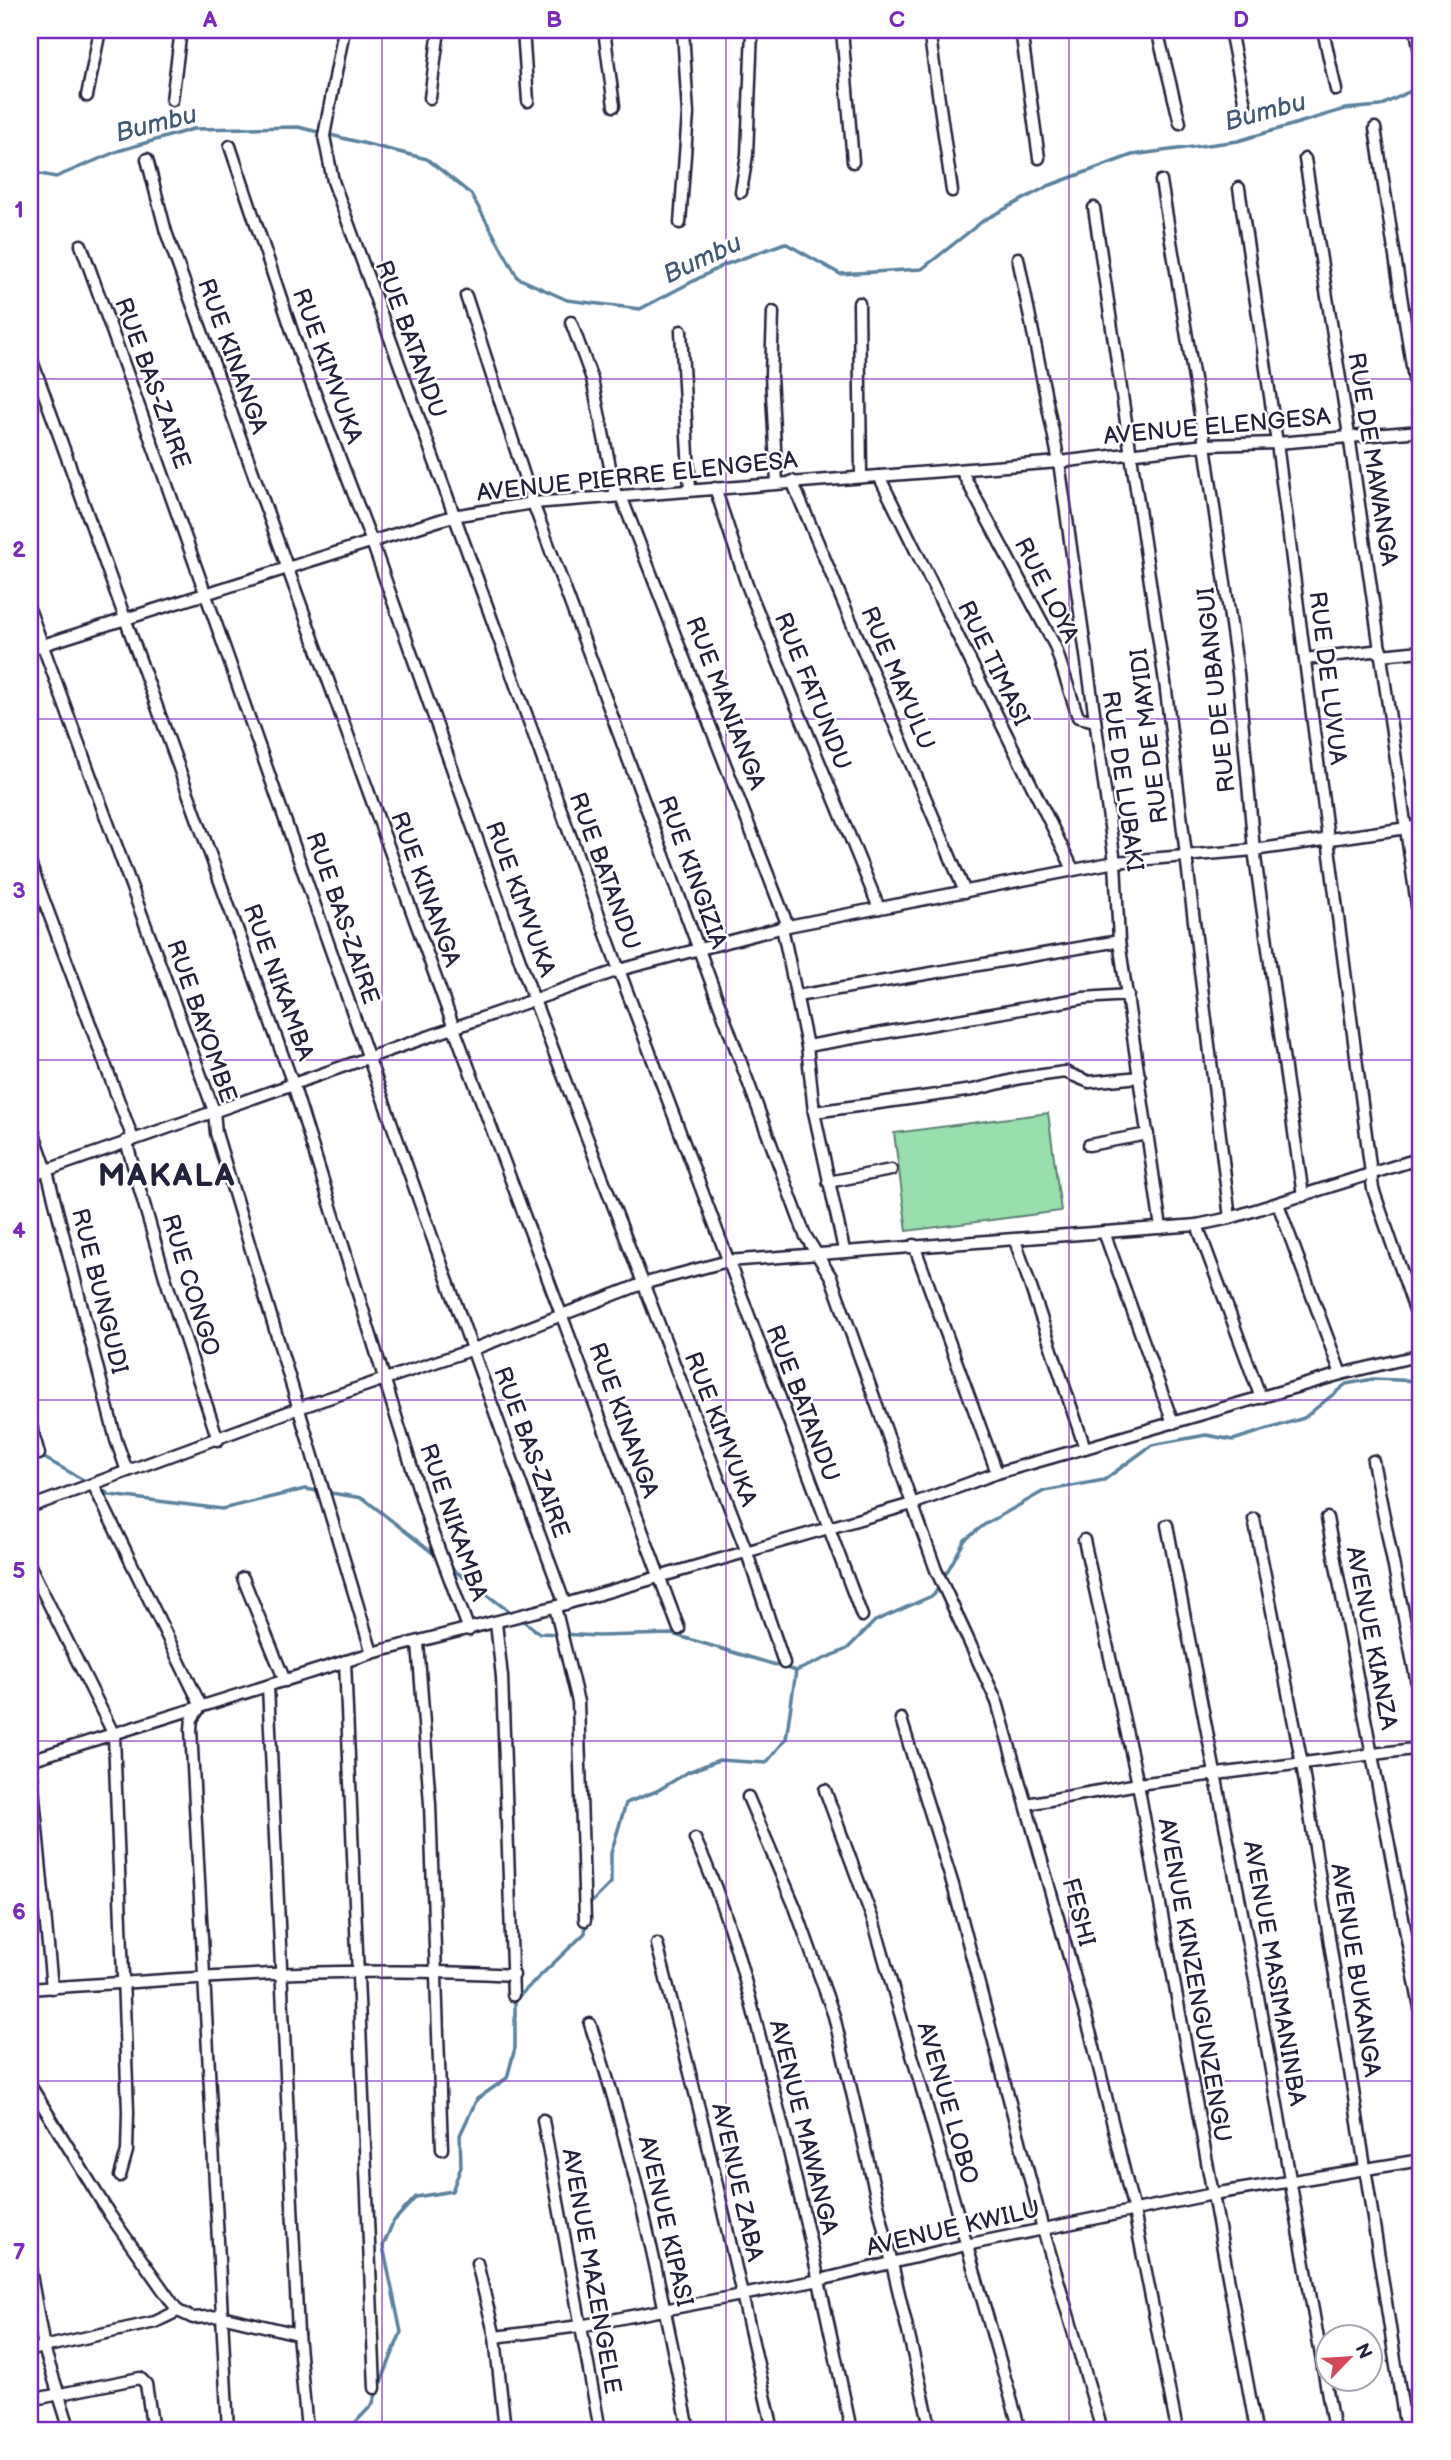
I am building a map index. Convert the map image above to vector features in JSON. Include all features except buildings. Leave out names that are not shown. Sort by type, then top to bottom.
[{"type":"street","points":[[87,96],[100,30]]},
{"type":"street","points":[[172,100],[181,30]]},
{"type":"street","name":"RUE BATANDU","points":[[344,30],[325,132],[333,181],[349,230],[619,970],[862,1616]]},
{"type":"street","points":[[430,98],[439,30]]},
{"type":"street","points":[[523,30],[528,101]]},
{"type":"street","points":[[604,30],[614,106]]},
{"type":"street","points":[[680,223],[688,114],[683,30]]},
{"type":"street","points":[[741,192],[747,155],[752,30]]},
{"type":"street","points":[[842,30],[853,162]]},
{"type":"street","points":[[929,30],[952,191]]},
{"type":"street","points":[[1021,30],[1039,158]]},
{"type":"street","points":[[1157,30],[1180,123]]},
{"type":"street","points":[[1230,30],[1245,105]]},
{"type":"street","points":[[1323,30],[1336,90]]},
{"type":"street","points":[[1416,30],[1421,58]]},
{"type":"street","points":[[1375,128],[1421,424]]},
{"type":"street","name":"RUE KIMVUKA","points":[[230,146],[299,352],[372,542],[534,1000],[746,1550],[784,1663]]},
{"type":"street","name":"RUE KINANGA","points":[[147,159],[166,232],[454,1028],[679,1629]]},
{"type":"street","name":"RUE DE MAWANGA","points":[[1305,159],[1349,435],[1421,933]]},
{"type":"street","name":"RUE DE UBANGUI","points":[[1161,181],[1205,445],[1238,673],[1254,850],[1303,1196]]},
{"type":"street","name":"RUE DE LUVUA","points":[[1239,188],[1277,443],[1375,1201],[1421,1327]]},
{"type":"street","name":"RUE DE MAYIDI","points":[[1094,208],[1165,682],[1230,1218]]},
{"type":"street","name":"RUE BAS-ZAIRE","points":[[81,245],[208,595],[560,1605],[578,1702],[585,1920]]},
{"type":"street","name":"RUE DE LUBAKI","points":[[1018,258],[1059,462],[1115,862],[1119,941],[1161,1228]]},
{"type":"street","name":"RUE KINGIZIA","points":[[466,296],[533,503],[805,1235],[831,1277],[912,1504]]},
{"type":"street","points":[[859,303],[861,476]]},
{"type":"street","points":[[773,312],[771,376],[777,482]]},
{"type":"street","name":"RUE MANIANGA","points":[[571,322],[592,379],[618,496],[785,927],[807,1046],[814,1112],[844,1250]]},
{"type":"street","points":[[681,331],[690,489]]},
{"type":"street","name":"RUE NIKAMBA","points":[[30,355],[293,1084],[430,1526],[469,1630]]},
{"type":"street","name":"AVENUE ELENGESA","points":[[1059,462],[1205,445],[1277,443],[1421,431]]},
{"type":"street","name":"AVENUE PIERRE ELENGESA","points":[[30,649],[453,516],[533,503],[690,489],[1059,462]]},
{"type":"street","name":"RUE LOYA","points":[[961,470],[1055,646],[1078,718],[1095,721]]},
{"type":"street","name":"RUE TIMASI","points":[[879,476],[1073,869]]},
{"type":"street","name":"RUE MAYULU","points":[[792,481],[965,892]]},
{"type":"street","name":"RUE FATUNDU","points":[[715,488],[747,585],[879,908]]},
{"type":"street","name":"RUE BAYOMBE","points":[[30,611],[214,1111],[216,1133],[372,1653]]},
{"type":"street","points":[[1305,659],[1381,652],[1421,652]]},
{"type":"street","points":[[30,1177],[619,970],[785,927],[1115,862],[1254,850],[1421,826]]},
{"type":"street","name":"RUE CONGO","points":[[30,864],[129,1140],[165,1277],[218,1440]]},
{"type":"street","points":[[797,996],[1119,941]]},
{"type":"street","points":[[807,1046],[1084,998],[1128,995]]},
{"type":"street","points":[[814,1112],[973,1090],[1021,1078],[1065,1072],[1089,1082],[1140,1077]]},
{"type":"street","name":"RUE BUNGUDI","points":[[30,1122],[47,1171],[127,1471]]},
{"type":"street","points":[[1089,1145],[1148,1134]]},
{"type":"street","points":[[30,1507],[299,1408],[564,1317],[642,1284],[727,1261],[1197,1224],[1278,1204],[1421,1158]]},
{"type":"street","points":[[828,1182],[891,1170]]},
{"type":"street","points":[[1278,1204],[1341,1374]]},
{"type":"street","points":[[1197,1224],[1261,1398]]},
{"type":"street","points":[[1104,1232],[1173,1423]]},
{"type":"street","points":[[1015,1240],[1085,1448]]},
{"type":"street","points":[[914,1245],[997,1473]]},
{"type":"street","points":[[52,1988],[30,1758],[114,1735],[372,1653],[560,1605],[912,1504],[997,1473],[1341,1374],[1421,1356]]},
{"type":"street","points":[[30,1422],[39,1454]]},
{"type":"street","points":[[1373,1461],[1421,1704]]},
{"type":"street","points":[[93,1484],[201,1706]]},
{"type":"street","name":"FESHI","points":[[912,1504],[936,1570],[997,1702],[1027,1804],[1091,2035],[1133,2211],[1177,2430]]},
{"type":"street","name":"AVENUE KIANZA","points":[[1327,1518],[1421,2013]]},
{"type":"street","name":"AVENUE BUKANGA","points":[[1254,1519],[1302,1764],[1406,2430]]},
{"type":"street","name":"AVENUE MASIMANINBA","points":[[1167,1525],[1217,1775],[1292,2181],[1334,2430]]},
{"type":"street","name":"AVENUE KINZENGUNZENGU","points":[[1084,1540],[1138,1784],[1256,2430]]},
{"type":"street","points":[[30,1566],[114,1735],[128,2111],[127,2151],[120,2176]]},
{"type":"street","points":[[243,1578],[285,1681]]},
{"type":"street","points":[[496,1623],[503,1691],[513,1996]]},
{"type":"street","points":[[418,1643],[430,1804],[442,2149]]},
{"type":"street","points":[[345,1661],[374,2388]]},
{"type":"street","points":[[268,1686],[298,2334],[307,2430]]},
{"type":"street","points":[[201,1706],[192,1719],[191,1729],[228,2430]]},
{"type":"street","points":[[901,1719],[953,1885],[1043,2229],[1102,2430]]},
{"type":"street","points":[[1027,1804],[1138,1784],[1421,1748]]},
{"type":"street","name":"AVENUE LOBO","points":[[825,1790],[874,1923],[1020,2430]]},
{"type":"street","points":[[748,1797],[820,1972],[834,2016],[931,2430]]},
{"type":"street","name":"AVENUE MAWANGA","points":[[695,1839],[732,1930],[799,2185],[852,2430]]},
{"type":"street","name":"AVENUE ZABA","points":[[657,1944],[681,2029],[773,2430]]},
{"type":"street","points":[[30,1989],[122,1980],[435,1970],[514,1975]]},
{"type":"street","name":"AVENUE KIPASI","points":[[590,2024],[621,2118],[665,2310],[688,2430]]},
{"type":"street","points":[[30,2085],[110,2215],[178,2311],[193,2318],[221,2316],[298,2334]]},
{"type":"street","name":"AVENUE MAZENGELE","points":[[543,2120],[600,2430]]},
{"type":"street","name":"AVENUE KWILU","points":[[495,2337],[580,2326],[820,2280],[966,2245],[1213,2194],[1421,2160]]},
{"type":"street","points":[[477,2263],[495,2337],[505,2430]]},
{"type":"street","points":[[30,2269],[44,2348],[70,2430]]},
{"type":"street","points":[[30,2350],[155,2322],[178,2311]]},
{"type":"street","points":[[30,2400],[144,2380],[153,2430]]},
{"type":"green space","points":[[1048,1113],[1061,1211],[907,1231],[894,1133]]},
{"type":"waterway","name":"Bumbu","points":[[30,172],[56,177],[118,151],[193,129],[298,127],[427,159],[471,194],[518,278],[567,300],[640,309],[724,265],[785,243],[840,274],[922,269],[984,220],[1048,186],[1132,155],[1238,141],[1345,109],[1380,106],[1421,86]]},
{"type":"waterway","points":[[521,1619],[539,1633],[598,1636],[672,1634],[796,1671],[847,1649],[875,1621],[934,1595],[965,1540],[984,1525],[1044,1491],[1104,1480],[1152,1445],[1206,1435],[1233,1440],[1304,1418],[1346,1384],[1373,1379],[1421,1381]]},
{"type":"waterway","points":[[30,1450],[89,1483]]},
{"type":"waterway","points":[[99,1488],[110,1495],[222,1509],[305,1489],[363,1498],[439,1558]]},
{"type":"waterway","points":[[447,1565],[514,1615]]},
{"type":"waterway","points":[[588,1906],[611,1883],[611,1853],[626,1803],[657,1791],[688,1772],[719,1760],[766,1763],[786,1739],[796,1671]]},
{"type":"waterway","points":[[348,2430],[372,2405],[401,2332],[383,2246],[393,2222],[416,2197],[452,2191],[461,2167],[460,2135],[477,2099],[507,2078],[515,2048],[515,2000],[585,1933],[586,1920]]},
{"type":"district","name":"MAKALA","points":[[167,1175]]}]
